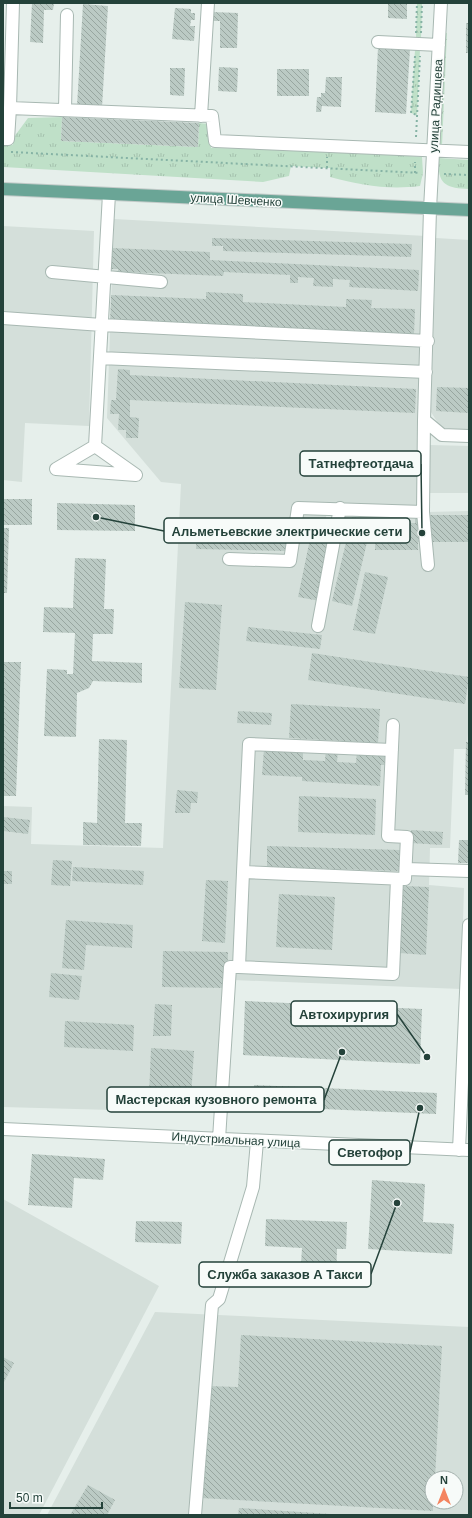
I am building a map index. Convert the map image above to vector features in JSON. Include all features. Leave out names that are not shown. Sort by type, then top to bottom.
[{"type":"main road","name":"улица Шевченко","points":[[3,189],[469,210]]},
{"type":"street","points":[[3,139],[8,139],[13,3]]},
{"type":"street","points":[[201,116],[208,3]]},
{"type":"street","name":"улица Радищева","points":[[428,565],[423,512],[424,420],[428,341],[430,209],[441,3]]},
{"type":"street","points":[[65,110],[67,15]]},
{"type":"street","points":[[378,42],[439,45]]},
{"type":"street","points":[[10,108],[212,116],[215,141],[434,149],[469,152]]},
{"type":"street","points":[[95,446],[109,194]]},
{"type":"street","points":[[52,272],[161,282]]},
{"type":"street","points":[[3,318],[102,325],[428,341]]},
{"type":"street","points":[[100,358],[426,372]]},
{"type":"street","points":[[424,420],[442,435],[469,436]]},
{"type":"street","points":[[95,446],[101,450],[136,475],[56,469],[95,446]]},
{"type":"street","points":[[229,559],[290,561],[298,508],[340,508],[423,512]]},
{"type":"street","points":[[318,626],[340,508]]},
{"type":"street","points":[[243,872],[405,879],[407,836],[388,836],[393,725]]},
{"type":"street","points":[[239,967],[249,744],[392,750]]},
{"type":"street","points":[[406,869],[469,872]]},
{"type":"street","points":[[219,1139],[230,967],[393,974],[397,879]]},
{"type":"street","points":[[464,1150],[469,925]]},
{"type":"street","name":"Индустриальная улица","points":[[3,1129],[464,1150]]},
{"type":"street","points":[[195,1515],[212,1305],[219,1299],[253,1187],[257,1141]]},
{"type":"path","points":[[417,3],[418,44],[417,115],[411,113],[418,44],[422,3]]},
{"type":"path","points":[[10,152],[415,172]]},
{"type":"path","points":[[441,174],[469,175]]},
{"type":"shaded area","points":[[114,219],[426,236],[418,509],[328,505],[325,524],[342,527],[345,514],[469,511],[469,716],[467,749],[454,749],[450,848],[430,848],[429,885],[464,888],[461,989],[233,980],[228,1100],[149,1097],[148,1111],[3,1107],[3,806],[32,807],[31,844],[163,848],[181,484],[161,482],[107,418]]},
{"type":"shaded area","points":[[3,226],[94,231],[89,426],[25,423],[22,482],[3,480]]},
{"type":"shaded area","points":[[436,238],[469,240],[469,431],[441,428],[431,412]]},
{"type":"shaded area","points":[[430,445],[469,446],[469,493],[429,493]]},
{"type":"shaded area","points":[[3,1199],[159,1286],[39,1515],[3,1515]]},
{"type":"shaded area","points":[[155,1312],[469,1327],[469,1515],[47,1515]]},
{"type":"green space","points":[[417,3],[422,3],[421,39],[416,38]]},
{"type":"green space","points":[[439,32],[447,33],[442,146],[434,145]]},
{"type":"green space","points":[[420,49],[417,115],[411,113],[415,50]]},
{"type":"green space","points":[[62,117],[61,141],[198,147],[199,123],[209,124],[211,148],[330,150],[422,157],[423,173],[420,186],[385,187],[330,177],[330,168],[291,166],[289,176],[263,182],[3,167],[3,144],[13,145],[11,141],[28,118]]},
{"type":"green space","points":[[439,158],[469,160],[469,189],[448,186],[444,183],[439,174]]},
{"type":"building","points":[[32,3],[54,3],[53,10],[44,10],[43,43],[30,42]]},
{"type":"building","points":[[388,3],[407,3],[407,19],[388,18]]},
{"type":"building","points":[[83,4],[108,6],[102,107],[77,106]]},
{"type":"building","points":[[175,8],[191,9],[191,13],[195,13],[195,20],[191,20],[190,26],[195,26],[194,41],[172,39]]},
{"type":"building","points":[[212,12],[238,13],[237,48],[220,48],[220,21],[212,21]]},
{"type":"building","points":[[466,23],[469,23],[469,53],[466,53]]},
{"type":"building","points":[[378,47],[410,49],[406,114],[375,112]]},
{"type":"building","points":[[219,67],[238,68],[237,92],[218,91]]},
{"type":"building","points":[[170,68],[185,68],[184,96],[170,95]]},
{"type":"building","points":[[277,69],[309,69],[309,96],[277,96]]},
{"type":"building","points":[[326,77],[342,77],[341,107],[322,106],[321,112],[316,112],[317,97],[321,97],[321,93],[325,93]]},
{"type":"building","points":[[62,117],[199,123],[198,147],[61,141]]},
{"type":"building","points":[[212,238],[412,244],[411,257],[223,251],[223,246],[212,246]]},
{"type":"building","points":[[111,248],[210,252],[210,260],[419,270],[418,291],[349,287],[350,280],[333,279],[333,287],[313,286],[314,278],[298,277],[298,283],[290,283],[290,275],[224,272],[223,276],[125,272],[125,274],[118,274],[118,269],[110,269]]},
{"type":"building","points":[[206,292],[243,294],[243,302],[346,307],[346,299],[372,300],[371,308],[415,309],[414,334],[110,322],[111,295],[206,299]]},
{"type":"building","points":[[118,369],[130,370],[130,375],[416,389],[415,413],[130,400],[130,417],[139,418],[138,438],[126,438],[126,430],[118,430],[119,414],[110,414],[111,400],[116,400]]},
{"type":"building","points":[[437,387],[469,388],[469,413],[436,411]]},
{"type":"building","points":[[3,499],[32,499],[32,525],[3,525]]},
{"type":"building","points":[[57,503],[135,505],[135,531],[57,530]]},
{"type":"building","points":[[415,515],[469,515],[469,542],[418,542],[418,550],[375,550],[375,523],[415,523]]},
{"type":"building","points":[[352,517],[372,521],[352,606],[332,601]]},
{"type":"building","points":[[197,518],[287,521],[286,551],[196,549]]},
{"type":"building","points":[[3,528],[9,528],[7,593],[3,593]]},
{"type":"building","points":[[310,539],[332,543],[320,601],[298,597]]},
{"type":"building","points":[[75,558],[106,559],[104,609],[114,609],[113,634],[93,634],[92,661],[142,663],[142,683],[93,681],[89,688],[77,693],[76,737],[44,736],[47,669],[67,670],[67,674],[73,674],[75,633],[43,632],[44,607],[73,608]]},
{"type":"building","points":[[365,572],[388,577],[375,634],[353,630]]},
{"type":"building","points":[[185,602],[222,605],[216,690],[179,688]]},
{"type":"building","points":[[248,627],[322,635],[320,649],[246,641]]},
{"type":"building","points":[[312,653],[469,677],[465,704],[308,680]]},
{"type":"building","points":[[3,662],[21,662],[16,796],[3,796]]},
{"type":"building","points":[[291,704],[380,709],[378,743],[289,738]]},
{"type":"building","points":[[238,711],[272,713],[271,725],[237,723]]},
{"type":"building","points":[[99,739],[127,740],[125,823],[142,823],[141,846],[83,845],[83,822],[97,823]]},
{"type":"building","points":[[466,742],[469,742],[469,795],[465,795]]},
{"type":"building","points":[[326,748],[338,749],[337,762],[356,763],[357,750],[387,752],[386,765],[381,765],[380,786],[302,781],[302,777],[262,775],[264,749],[303,751],[303,760],[325,761]]},
{"type":"building","points":[[177,790],[198,792],[197,803],[191,803],[190,813],[175,813]]},
{"type":"building","points":[[299,796],[376,799],[375,835],[298,832]]},
{"type":"building","points":[[3,817],[30,820],[28,834],[3,831]]},
{"type":"building","points":[[411,830],[443,832],[442,845],[411,843]]},
{"type":"building","points":[[459,840],[469,840],[469,863],[458,863]]},
{"type":"building","points":[[267,846],[400,850],[399,871],[267,867]]},
{"type":"building","points":[[53,860],[72,861],[70,886],[51,885]]},
{"type":"building","points":[[73,867],[144,871],[143,885],[72,881]]},
{"type":"building","points":[[3,871],[12,871],[12,884],[3,884]]},
{"type":"building","points":[[206,880],[228,881],[225,943],[202,941]]},
{"type":"building","points":[[403,886],[429,887],[426,955],[400,953]]},
{"type":"building","points":[[279,894],[335,897],[332,950],[276,947]]},
{"type":"building","points":[[66,920],[133,925],[132,948],[86,945],[84,970],[62,968]]},
{"type":"building","points":[[163,951],[228,952],[227,988],[162,987]]},
{"type":"building","points":[[51,973],[82,976],[79,1000],[49,997]]},
{"type":"building","points":[[245,1001],[422,1009],[420,1064],[243,1055]]},
{"type":"building","points":[[155,1004],[172,1005],[171,1036],[153,1036]]},
{"type":"building","points":[[65,1021],[134,1025],[133,1051],[64,1047]]},
{"type":"building","points":[[151,1048],[194,1051],[191,1097],[149,1095]]},
{"type":"building","points":[[254,1085],[437,1093],[436,1114],[253,1106]]},
{"type":"building","points":[[32,1154],[105,1159],[103,1180],[74,1178],[72,1208],[28,1205]]},
{"type":"building","points":[[372,1180],[425,1184],[423,1222],[454,1224],[452,1254],[368,1249]]},
{"type":"building","points":[[266,1219],[347,1222],[346,1249],[337,1249],[336,1281],[300,1280],[302,1248],[265,1246]]},
{"type":"building","points":[[136,1221],[182,1222],[181,1244],[135,1242]]},
{"type":"building","points":[[241,1335],[442,1346],[435,1470],[424,1470],[424,1510],[433,1511],[201,1498],[207,1386],[238,1387]]},
{"type":"building","points":[[3,1357],[14,1363],[3,1384]]},
{"type":"building","points":[[88,1485],[115,1500],[107,1515],[70,1515]]},
{"type":"building","points":[[239,1508],[331,1514],[331,1515],[238,1515]]},
{"type":"place","name":"Альметьевские электрические сети","points":[[96,517]]},
{"type":"place","name":"Татнефтеотдача","points":[[422,533]]},
{"type":"place","name":"Мастерская кузовного ремонта","points":[[342,1052]]},
{"type":"place","name":"Автохирургия","points":[[427,1057]]},
{"type":"place","name":"Светофор","points":[[420,1108]]},
{"type":"place","name":"Служба заказов А Такси","points":[[397,1203]]}]
